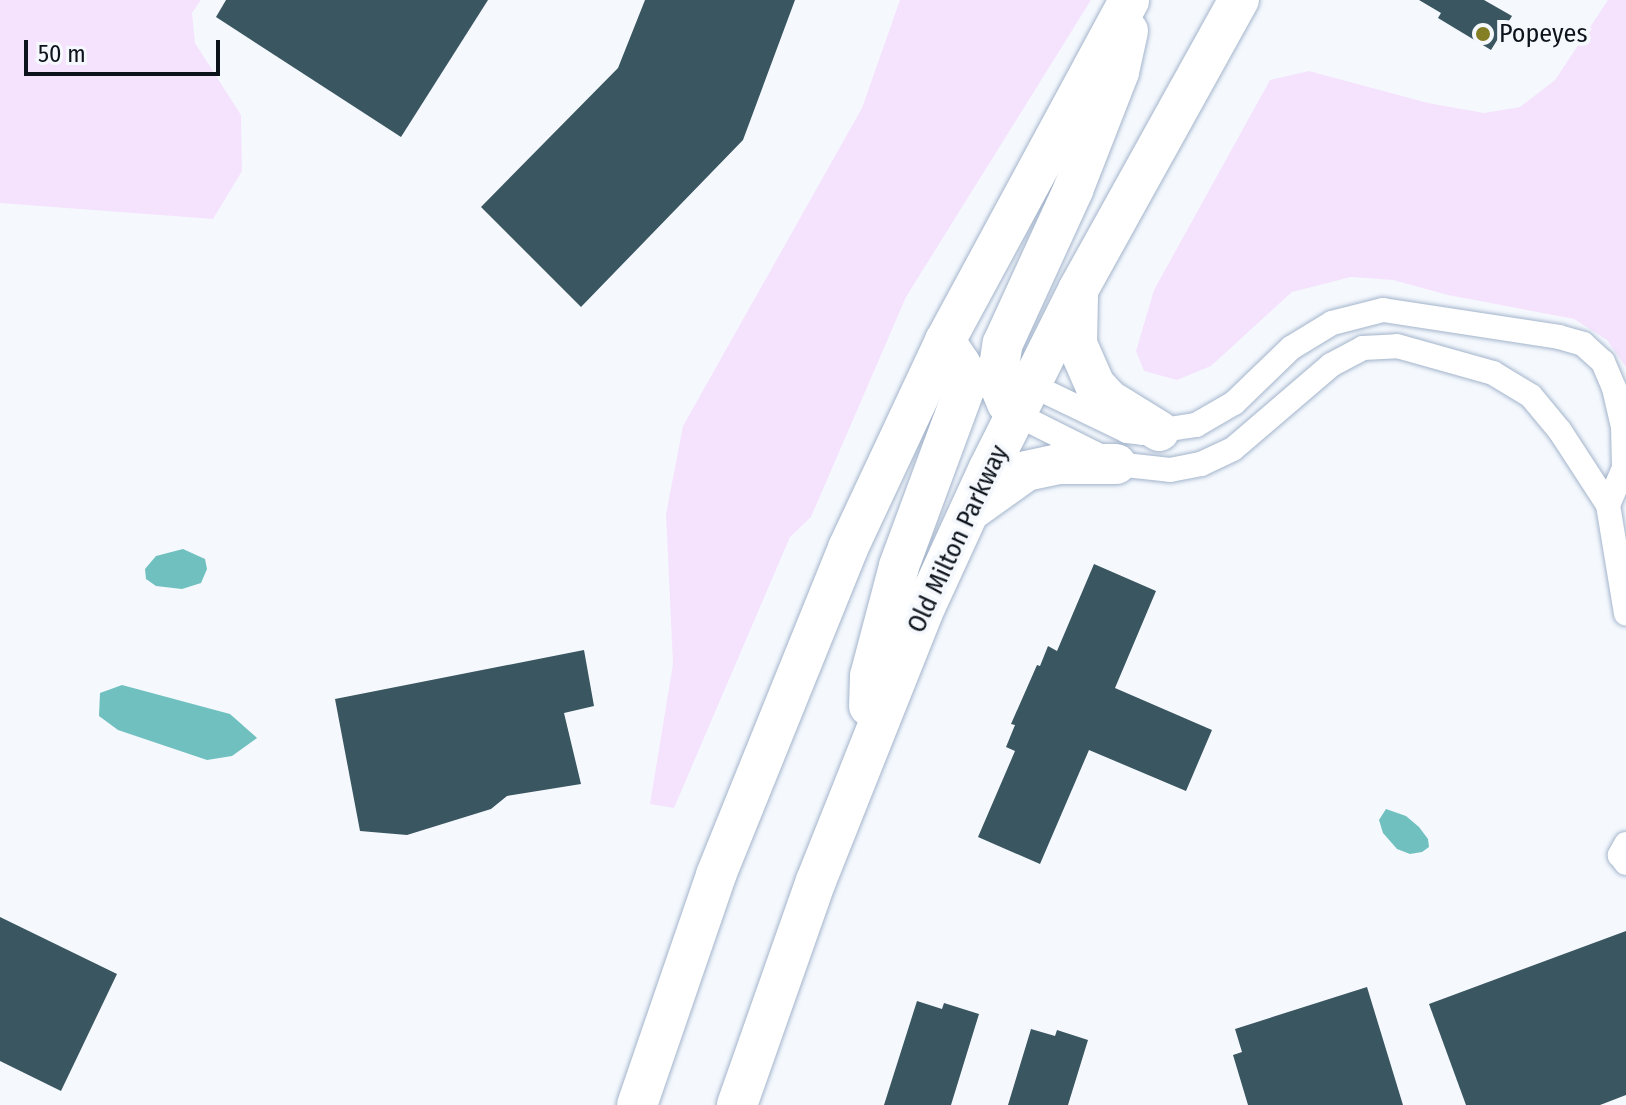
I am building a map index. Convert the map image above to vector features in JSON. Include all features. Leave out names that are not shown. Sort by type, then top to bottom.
[{"type":"highway","points":[[644,1095],[716,875],[791,682],[936,357],[1132,0]]},
{"type":"highway","points":[[1015,388],[1011,319],[1073,190],[1119,72],[1132,0]]},
{"type":"highway","name":"Old Milton Parkway","points":[[737,1105],[793,942],[867,750],[967,514],[1015,388],[1078,290],[1239,0]]},
{"type":"highway","points":[[1078,290],[1077,344],[1085,367],[1109,400],[1159,431]]},
{"type":"highway","points":[[867,750],[870,676],[899,566],[964,390],[961,365],[936,357]]},
{"type":"highway","points":[[967,514],[1005,482],[1026,471],[1059,464],[1116,464]]},
{"type":"street","points":[[936,357],[1127,431],[1159,431],[1196,425],[1234,403],[1291,348],[1332,323],[1383,310],[1420,313],[1559,337],[1583,344],[1603,362],[1614,388],[1623,426],[1624,468],[1608,505]]},
{"type":"street","points":[[964,390],[1015,388],[1116,464],[1170,470],[1215,458],[1233,449],[1331,365],[1363,348],[1397,346],[1493,373],[1531,396],[1560,431],[1608,505],[1626,614]]},
{"type":"street","points":[[1626,844],[1620,855],[1626,863]]},
{"type":"shaded area","points":[[0,0],[201,0],[192,13],[195,43],[241,115],[242,171],[213,219],[0,203]]},
{"type":"shaded area","points":[[900,0],[1091,0],[906,297],[811,517],[790,537],[674,808],[650,804],[673,664],[666,514],[683,426],[862,108]]},
{"type":"shaded area","points":[[1608,0],[1626,0],[1626,367],[1607,340],[1574,319],[1448,295],[1393,280],[1351,277],[1292,292],[1211,366],[1177,380],[1144,371],[1136,351],[1154,290],[1270,80],[1309,71],[1428,103],[1484,113],[1520,107],[1555,80]]},
{"type":"water","points":[[183,549],[205,559],[207,569],[201,583],[182,589],[156,586],[146,579],[145,569],[156,556]]},
{"type":"water","points":[[122,685],[230,714],[257,738],[232,756],[207,760],[118,730],[99,716],[100,693]]},
{"type":"water","points":[[1386,809],[1406,816],[1419,827],[1428,839],[1429,847],[1410,854],[1397,849],[1383,833],[1379,820]]},
{"type":"building","points":[[226,0],[488,0],[401,137],[216,17]]},
{"type":"building","points":[[645,0],[795,0],[743,140],[581,307],[481,207],[618,68]]},
{"type":"building","name":"Popeyes","points":[[1419,0],[1484,0],[1512,16],[1491,50],[1438,18],[1441,13]]},
{"type":"building","points":[[1094,564],[1156,591],[1115,688],[1212,730],[1186,791],[1089,750],[1040,864],[978,837],[1015,751],[1006,747],[1015,725],[1011,724],[1048,646],[1057,651]]},
{"type":"building","points":[[584,650],[594,706],[564,713],[581,784],[507,796],[491,809],[407,835],[360,831],[335,699]]},
{"type":"building","points":[[0,917],[117,974],[61,1091],[0,1061]]},
{"type":"building","points":[[1626,931],[1626,1095],[1600,1105],[1466,1105],[1429,1004]]},
{"type":"building","points":[[1367,987],[1403,1105],[1248,1105],[1233,1055],[1242,1052],[1235,1029]]},
{"type":"building","points":[[917,1001],[942,1009],[944,1003],[979,1014],[951,1105],[884,1105]]},
{"type":"building","points":[[1031,1029],[1055,1036],[1057,1030],[1088,1040],[1068,1105],[1008,1105]]},
{"type":"place","name":"Popeyes","points":[[1483,34]]}]
